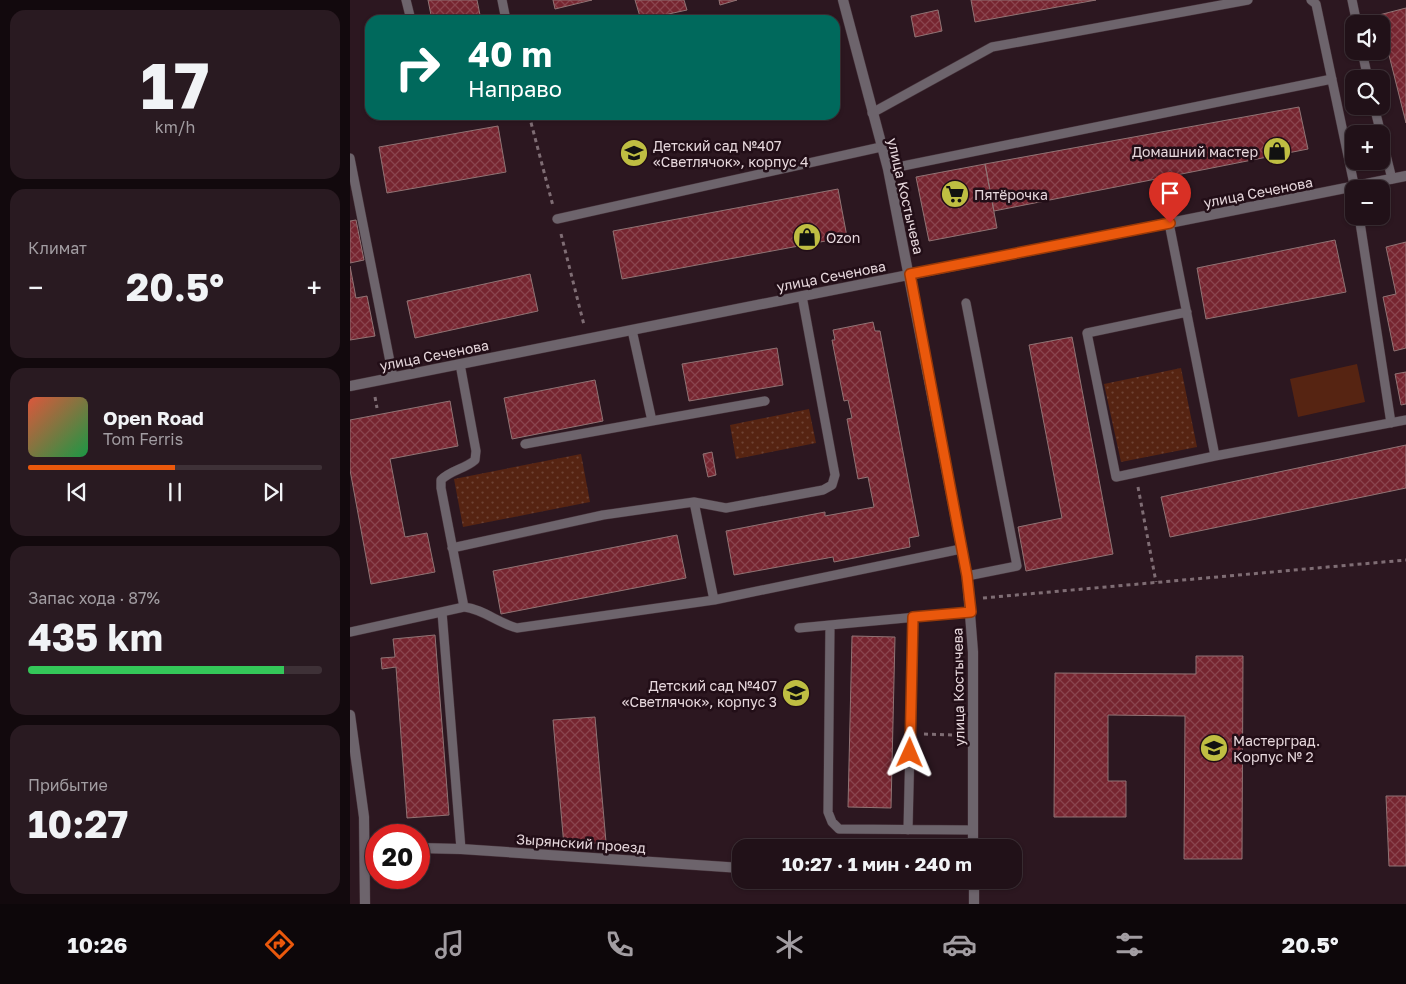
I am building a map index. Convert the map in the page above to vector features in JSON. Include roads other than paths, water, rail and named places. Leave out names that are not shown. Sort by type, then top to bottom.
[{"type":"street","name":"улица Костычева","points":[[843,0],[888,170],[910,274],[967,576],[973,652],[973,839]]},
{"type":"street","name":"улица Сеченова","points":[[1388,180],[1406,176]]},
{"type":"street","name":"улица Сеченова","points":[[350,386],[910,274],[1345,190]]},
{"type":"street","points":[[350,715],[366,824]]},
{"type":"street","name":"Зырянский проезд","points":[[430,848],[732,867]]},
{"type":"street","points":[[365,904],[367,889]]},
{"type":"street","points":[[974,889],[974,904]]},
{"type":"lane","points":[[406,0],[410,15]]},
{"type":"lane","points":[[502,0],[505,15]]},
{"type":"lane","points":[[872,113],[992,47],[1248,0]]},
{"type":"lane","points":[[1311,0],[1316,4],[1353,180]]},
{"type":"lane","points":[[1352,0],[1355,15]]},
{"type":"lane","points":[[888,170],[1332,78]]},
{"type":"lane","points":[[557,219],[881,146]]},
{"type":"lane","points":[[350,158],[392,377]]},
{"type":"lane","points":[[1390,170],[1392,179]]},
{"type":"lane","points":[[1170,223],[1215,456]]},
{"type":"lane","points":[[1360,225],[1391,423]]},
{"type":"lane","points":[[452,548],[603,515],[694,502],[726,508],[823,490],[832,485],[835,475],[802,296]]},
{"type":"lane","points":[[966,303],[1017,566],[967,576]]},
{"type":"lane","points":[[1187,312],[1087,333],[1116,477],[1215,456],[1406,420]]},
{"type":"lane","points":[[632,330],[652,421]]},
{"type":"lane","points":[[460,364],[476,451],[475,460],[469,466],[446,475],[442,480],[441,488],[464,607]]},
{"type":"lane","points":[[526,444],[765,401]]},
{"type":"lane","points":[[694,502],[714,600]]},
{"type":"lane","points":[[350,632],[464,607],[477,611],[502,624],[517,628],[714,600],[962,549]]},
{"type":"lane","points":[[442,612],[462,849]]},
{"type":"lane","points":[[799,628],[971,612]]},
{"type":"lane","points":[[908,830],[913,617]]},
{"type":"lane","points":[[830,624],[828,812],[832,822],[839,829],[973,830]]},
{"type":"place","name":"Домашний мастер","points":[[1277,151]]},
{"type":"place","name":"Детский сад №407 «Светлячок», корпус 4","points":[[634,153]]},
{"type":"place","name":"Пятёрочка","points":[[955,194]]},
{"type":"place","name":"Ozon","points":[[807,237]]},
{"type":"place","name":"Детский сад №407 «Светлячок», корпус 3","points":[[796,693]]},
{"type":"place","name":"Мастерград. Корпус № 2","points":[[1214,748]]}]
